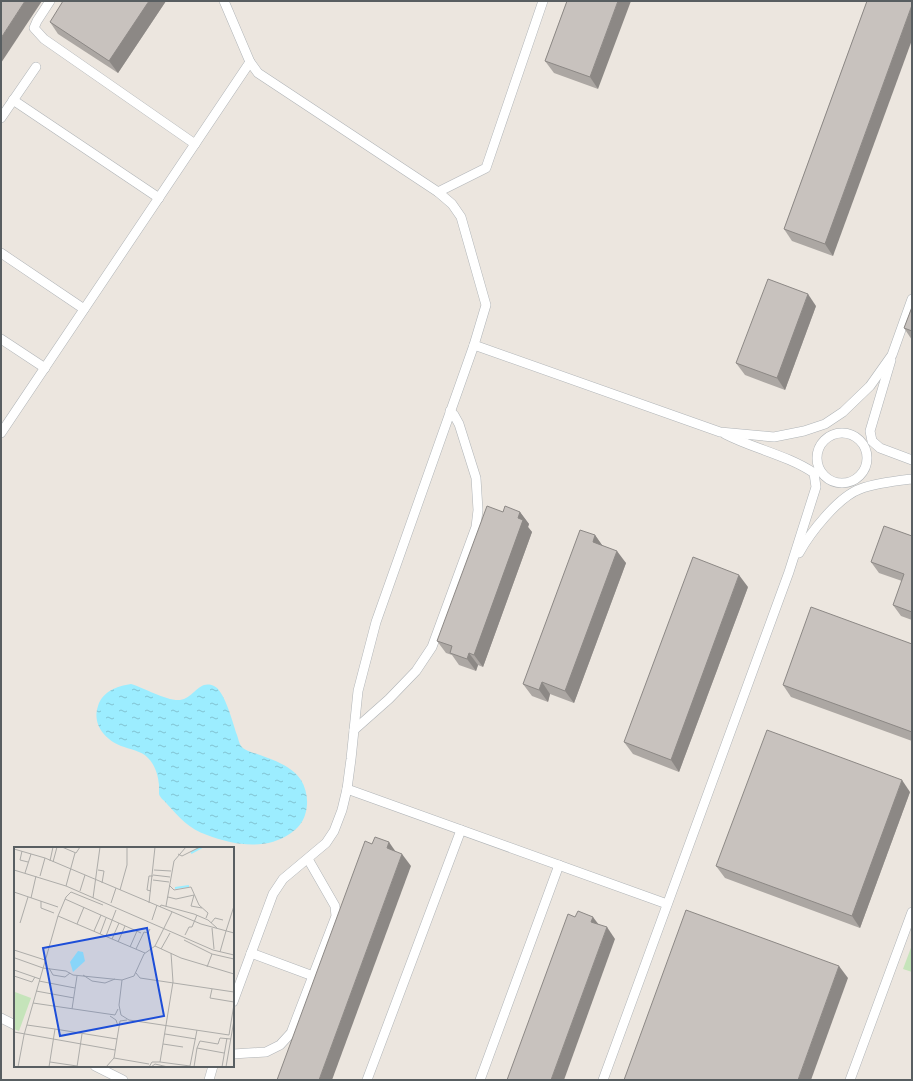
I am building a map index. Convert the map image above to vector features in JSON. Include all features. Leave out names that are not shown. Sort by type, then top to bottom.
[{"type":"lane","points":[[50,1],[34,28],[38,34],[195,144]]},
{"type":"lane","points":[[224,1],[250,62],[258,73],[438,192],[452,204],[461,217],[486,305],[474,345],[376,622],[358,691],[347,789],[342,810],[334,831],[326,843],[283,879],[273,894],[234,999]]},
{"type":"lane","points":[[438,192],[486,168],[543,1]]},
{"type":"lane","points":[[1,433],[4,422],[45,368],[250,62]]},
{"type":"lane","points":[[1,118],[36,67]]},
{"type":"lane","points":[[13,100],[159,198]]},
{"type":"lane","points":[[1,254],[84,309]]},
{"type":"lane","points":[[474,345],[720,432],[739,442],[817,471],[833,481],[841,483],[849,482],[855,479],[863,472],[867,464],[870,431],[892,355],[912,299]]},
{"type":"lane","points":[[1,338],[45,368]]},
{"type":"lane","points":[[720,432],[774,437],[804,431],[825,424],[843,412],[870,386],[892,355]]},
{"type":"lane","points":[[354,730],[389,699],[416,671],[432,647],[476,527],[478,510],[476,478],[459,424],[454,414],[450,411]]},
{"type":"lane","points":[[825,424],[830,435]]},
{"type":"lane","points":[[603,1080],[788,572],[816,487],[817,456],[822,442],[830,435],[845,432],[853,434],[861,440],[880,448],[912,460]]},
{"type":"lane","points":[[855,479],[860,489]]},
{"type":"lane","points":[[788,572],[804,544],[819,524],[838,504],[860,489],[912,479]]},
{"type":"lane","points":[[347,789],[667,904]]},
{"type":"lane","points":[[367,1080],[461,830]]},
{"type":"lane","points":[[234,1054],[266,1052],[280,1045],[291,1033],[336,916],[335,906],[308,859]]},
{"type":"lane","points":[[480,1080],[560,866]]},
{"type":"lane","points":[[850,1080],[912,912]]},
{"type":"lane","points":[[251,953],[313,976]]},
{"type":"lane","points":[[1,1018],[14,1024]]},
{"type":"lane","points":[[97,1067],[123,1080]]},
{"type":"lane","points":[[209,1080],[213,1067]]},
{"type":"green space","points":[[912,945],[912,972],[903,969]]},
{"type":"water","points":[[131,684],[174,700],[185,699],[204,685],[214,686],[218,689],[222,694],[228,708],[241,746],[247,751],[283,764],[298,775],[305,788],[307,801],[305,815],[300,825],[281,839],[260,844],[238,844],[217,839],[195,829],[185,822],[161,798],[159,794],[157,774],[153,764],[148,758],[139,752],[115,743],[105,735],[98,725],[98,706],[103,697],[111,690]]},
{"type":"building","points":[[1,1],[25,1],[1,38]]},
{"type":"building","points":[[63,1],[149,1],[109,61],[50,22]]},
{"type":"building","points":[[567,1],[618,1],[590,77],[545,61]]},
{"type":"building","points":[[867,1],[912,1],[912,5],[825,244],[784,229]]},
{"type":"building","points":[[768,279],[808,294],[777,378],[736,363]]},
{"type":"building","points":[[912,307],[912,331],[904,328]]},
{"type":"building","points":[[487,506],[503,512],[505,506],[520,512],[518,518],[523,520],[474,655],[469,653],[467,659],[450,653],[452,646],[437,641]]},
{"type":"building","points":[[884,526],[912,536],[912,612],[893,605],[904,574],[871,562]]},
{"type":"building","points":[[580,530],[595,535],[593,542],[617,551],[565,691],[542,682],[539,690],[523,684]]},
{"type":"building","points":[[693,557],[739,575],[671,760],[624,742]]},
{"type":"building","points":[[811,607],[912,644],[912,732],[783,685]]},
{"type":"building","points":[[767,730],[902,780],[852,916],[716,866]]},
{"type":"building","points":[[375,837],[389,842],[387,848],[402,854],[319,1080],[277,1080],[365,841],[372,844]]},
{"type":"building","points":[[686,910],[839,966],[798,1080],[624,1080]]},
{"type":"building","points":[[578,911],[593,917],[591,922],[607,927],[551,1080],[507,1080],[568,914],[575,917]]}]
